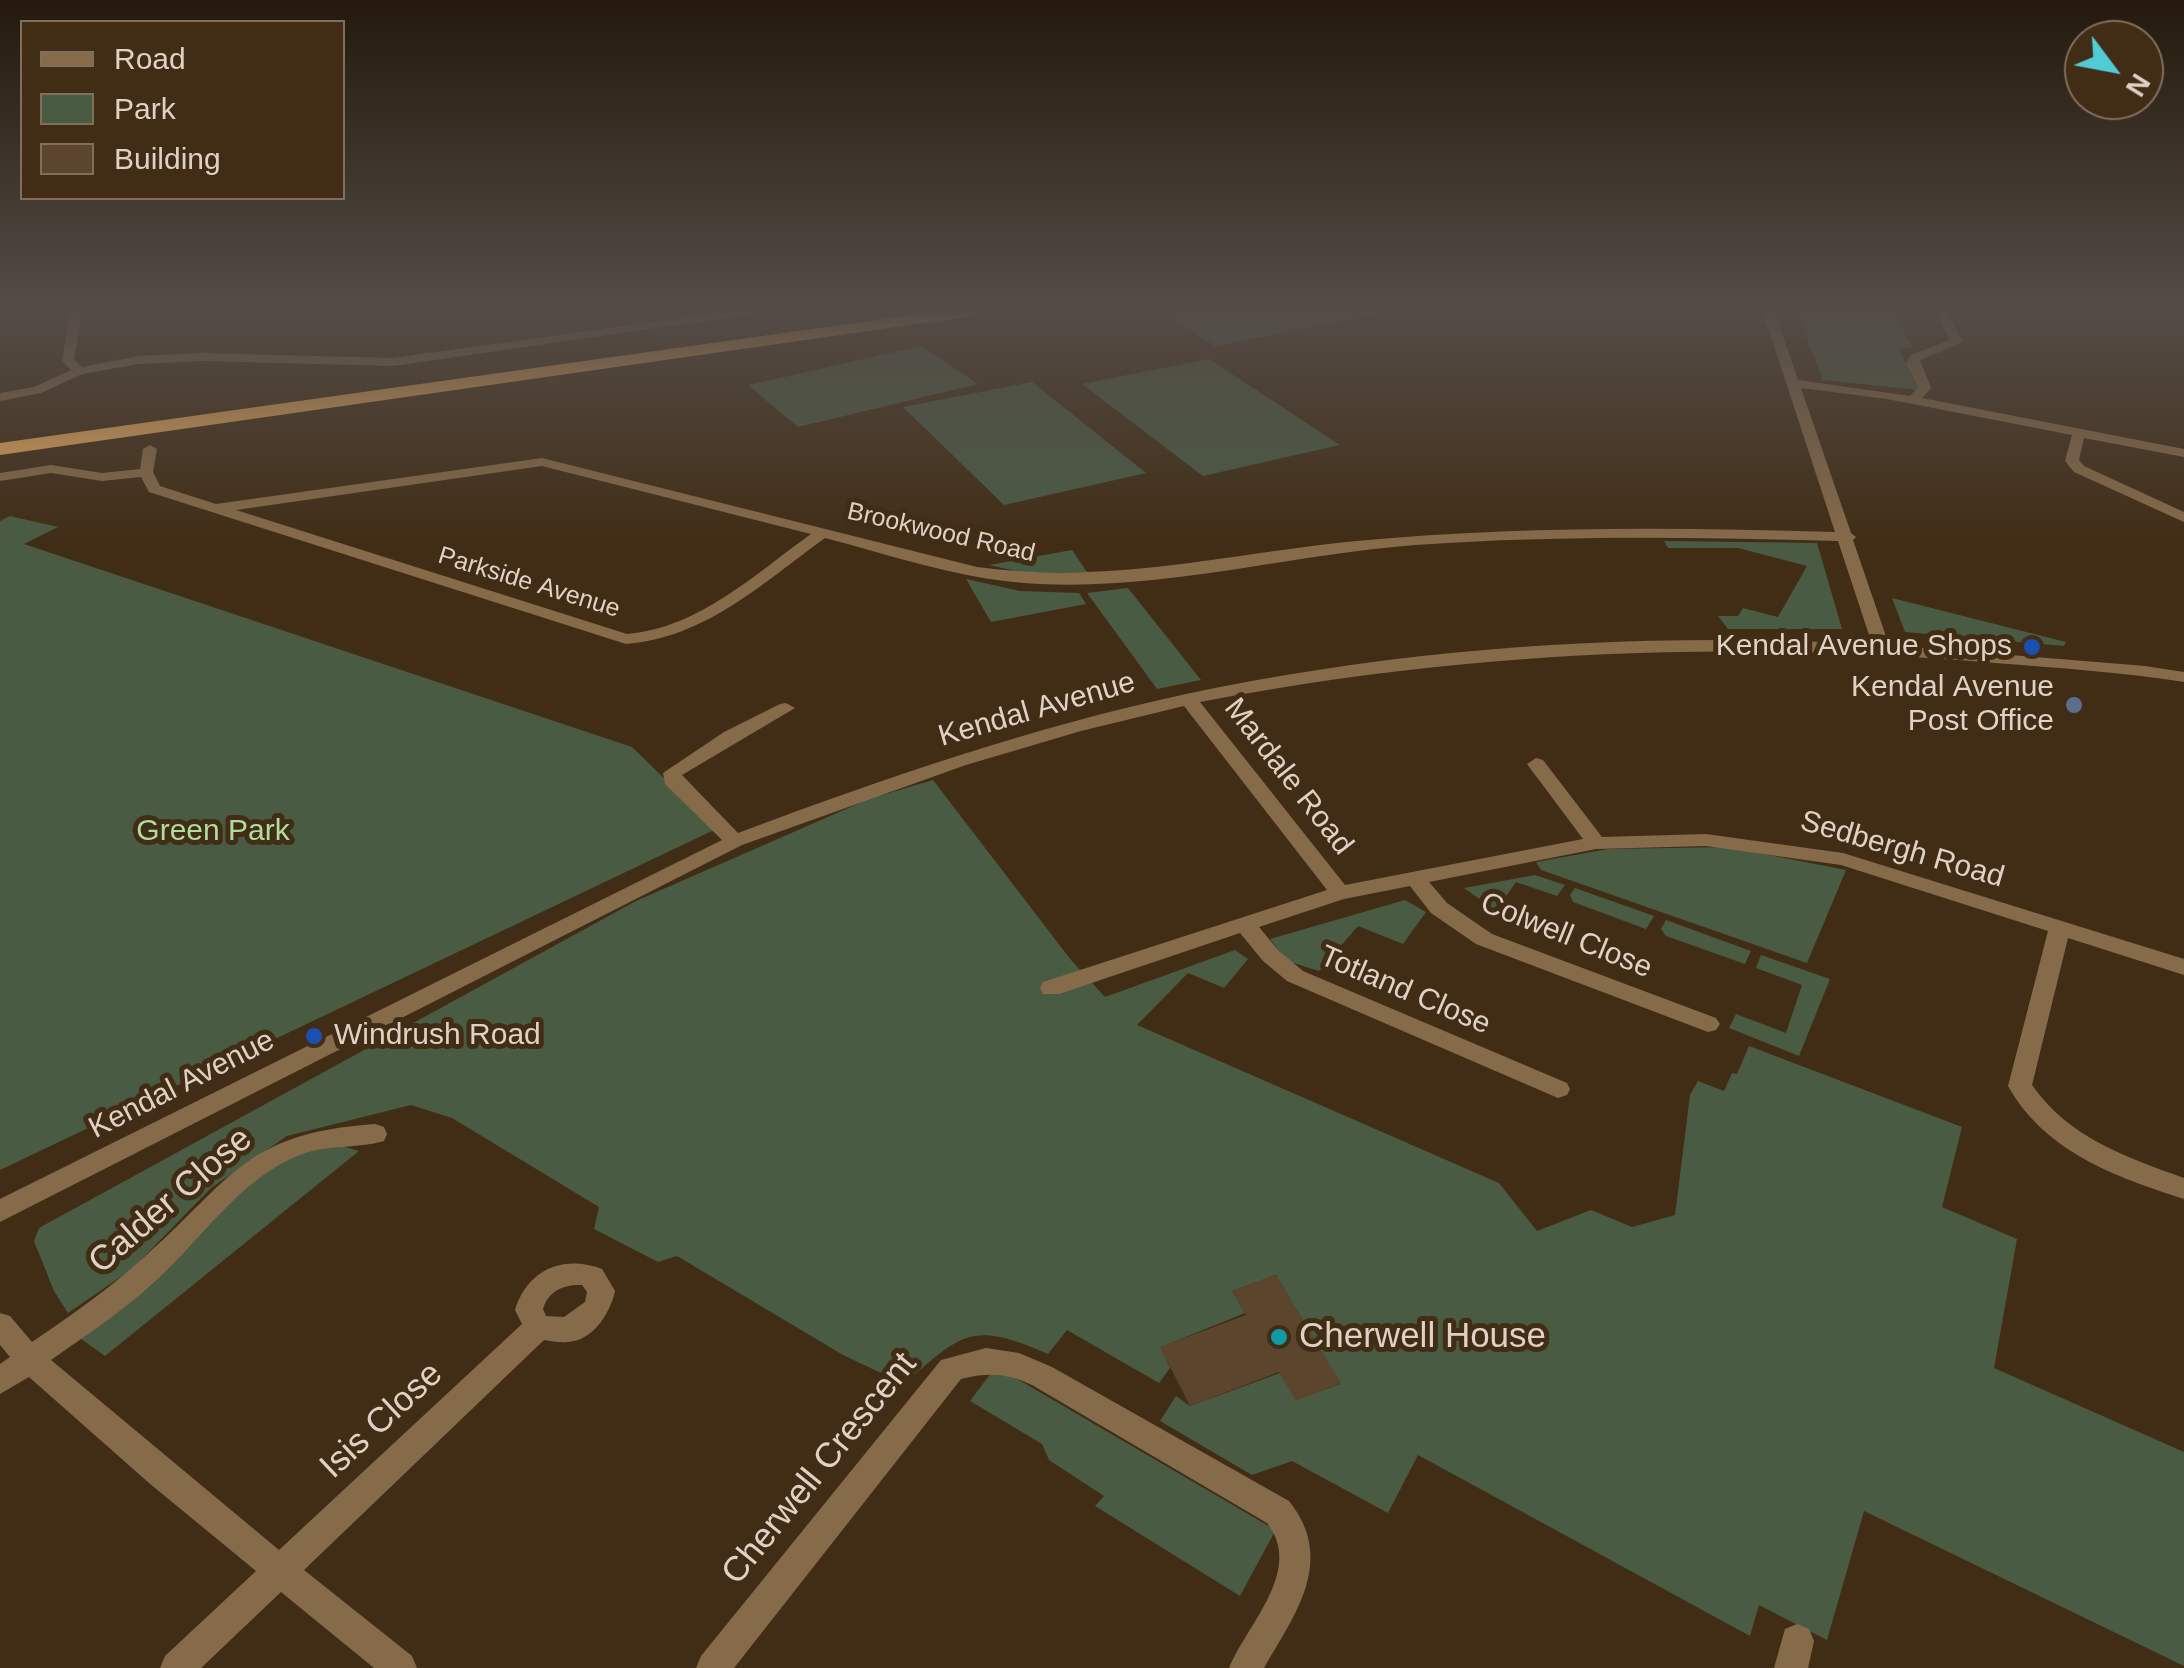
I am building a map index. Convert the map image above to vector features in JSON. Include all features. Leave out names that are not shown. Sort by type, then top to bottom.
[{"type":"highway","points":[[1,441],[361,390]]},
{"type":"highway","points":[[1,441],[180,422],[409,390]]},
{"type":"highway","points":[[89,443],[130,440],[150,449],[173,432],[258,411]]},
{"type":"highway","points":[[0,459],[180,422]]},
{"type":"street","points":[[0,397],[37,390]]},
{"type":"street","points":[[1796,390],[1881,646]]},
{"type":"street","points":[[1842,390],[2184,453]]},
{"type":"street","points":[[1913,400],[1923,390]]},
{"type":"street","points":[[2079,432],[2072,461],[2079,469],[2184,518]]},
{"type":"street","points":[[0,478],[51,469],[102,477],[146,472],[150,449]]},
{"type":"street","name":"Brookwood Road","points":[[213,509],[542,462],[977,572],[1050,583],[1274,554],[1458,537],[1666,532],[1848,537]]},
{"type":"street","name":"Parkside Avenue","points":[[146,472],[154,489],[626,639],[646,640],[680,630],[824,532]]},
{"type":"street","points":[[255,524],[258,515],[280,500]]},
{"type":"street","name":"Kendal Avenue","points":[[0,1211],[735,841],[854,796],[1188,699],[1334,673],[1579,648],[1684,643],[1881,646],[2184,677]]},
{"type":"street","name":"Mardale Road","points":[[1188,699],[1340,893]]},
{"type":"street","points":[[735,841],[672,780],[672,774],[730,736],[786,708]]},
{"type":"street","points":[[1536,764],[1596,843]]},
{"type":"street","name":"Sedbergh Road","points":[[1051,988],[1340,893],[1596,843],[1706,840],[1774,846],[1843,859],[2184,967]]},
{"type":"street","name":"Colwell Close","points":[[1416,880],[1439,908],[1484,939],[1708,1024]]},
{"type":"street","name":"Totland Close","points":[[1244,924],[1271,956],[1295,976],[1558,1090]]},
{"type":"street","points":[[2060,927],[2020,1086],[2034,1111],[2079,1146],[2184,1189]]},
{"type":"street","name":"Calder Close","points":[[0,1381],[127,1290],[262,1159],[295,1144],[341,1134],[375,1134]]},
{"type":"street","points":[[0,1325],[29,1359],[400,1668]]},
{"type":"street","name":"Isis Close","points":[[177,1668],[538,1326]]},
{"type":"street","name":"Cherwell Crescent","points":[[713,1668],[951,1369],[980,1358],[1014,1361],[1278,1512],[1294,1534],[1297,1557],[1292,1579],[1246,1668]]},
{"type":"green space","points":[[754,390],[954,390],[798,427]]},
{"type":"green space","points":[[992,390],[1042,390],[1146,473],[1004,505],[903,407]]},
{"type":"green space","points":[[1090,390],[1256,390],[1340,445],[1203,476]]},
{"type":"green space","name":"Green Park","points":[[10,516],[58,527],[24,544],[632,747],[716,829],[0,1170],[0,521]]},
{"type":"green space","points":[[1664,541],[1817,543],[1842,629],[1728,629],[1718,616],[1738,616],[1743,608],[1778,617],[1807,566],[1738,548],[1668,548]]},
{"type":"green space","points":[[1072,550],[1087,572],[1020,572],[989,565]]},
{"type":"green space","points":[[966,579],[1020,591],[1079,593],[1086,604],[991,622]]},
{"type":"green space","points":[[1128,588],[1201,680],[1157,689],[1087,593]]},
{"type":"green space","points":[[1892,598],[2066,642],[2064,646],[1905,632]]},
{"type":"green space","points":[[933,780],[1071,960],[1105,997],[1235,950],[1248,959],[1224,988],[1188,973],[1137,1025],[1499,1183],[1537,1231],[1591,1210],[1632,1227],[1675,1215],[1690,1095],[1698,1081],[1724,1091],[1732,1073],[1737,1074],[1749,1046],[1962,1127],[1942,1207],[2017,1239],[1994,1368],[2184,1452],[2184,1666],[1864,1511],[1827,1640],[1759,1605],[1750,1636],[1418,1455],[1388,1513],[1292,1461],[1252,1475],[1160,1421],[1176,1396],[1190,1406],[1280,1373],[1296,1400],[1340,1384],[1276,1275],[1232,1291],[1245,1313],[1161,1347],[1170,1368],[1159,1383],[1067,1330],[1048,1354],[1002,1337],[970,1337],[955,1343],[904,1384],[843,1355],[677,1256],[658,1262],[594,1229],[599,1207],[452,1118],[411,1105],[287,1136],[211,1188],[132,1269],[68,1313],[54,1291],[34,1241],[39,1228],[636,901],[869,799]]},
{"type":"green space","points":[[1728,847],[1846,870],[1807,963],[1541,870],[1536,862],[1608,849]]},
{"type":"green space","points":[[1535,875],[1565,885],[1557,896],[1516,882],[1496,911],[1464,888]]},
{"type":"green space","points":[[1575,888],[1654,916],[1646,929],[1573,902],[1570,895]]},
{"type":"green space","points":[[1405,900],[1426,912],[1403,944],[1358,926],[1319,971],[1287,961],[1270,939]]},
{"type":"green space","points":[[1666,920],[1751,951],[1745,964],[1666,936],[1661,929]]},
{"type":"green space","points":[[1761,955],[1830,979],[1799,1056],[1729,1028],[1736,1014],[1786,1033],[1802,985],[1756,968]]},
{"type":"green space","points":[[335,1144],[359,1151],[105,1356],[77,1336],[240,1187],[285,1158]]},
{"type":"green space","points":[[991,1373],[1007,1373],[1272,1528],[1274,1533],[1240,1596],[1095,1506],[1104,1496],[1049,1460],[1042,1444],[970,1401]]},
{"type":"building","name":"Cherwell House","points":[[1276,1275],[1341,1383],[1296,1401],[1279,1372],[1190,1406],[1160,1347],[1246,1315],[1232,1291]]},
{"type":"place","name":"Kendal Avenue Shops","points":[[2032,647]]},
{"type":"place","name":"Kendal Avenue Post Office","points":[[2074,705]]},
{"type":"place","name":"Windrush Road","points":[[314,1036]]},
{"type":"place","name":"Cherwell House","points":[[1279,1337]]}]
